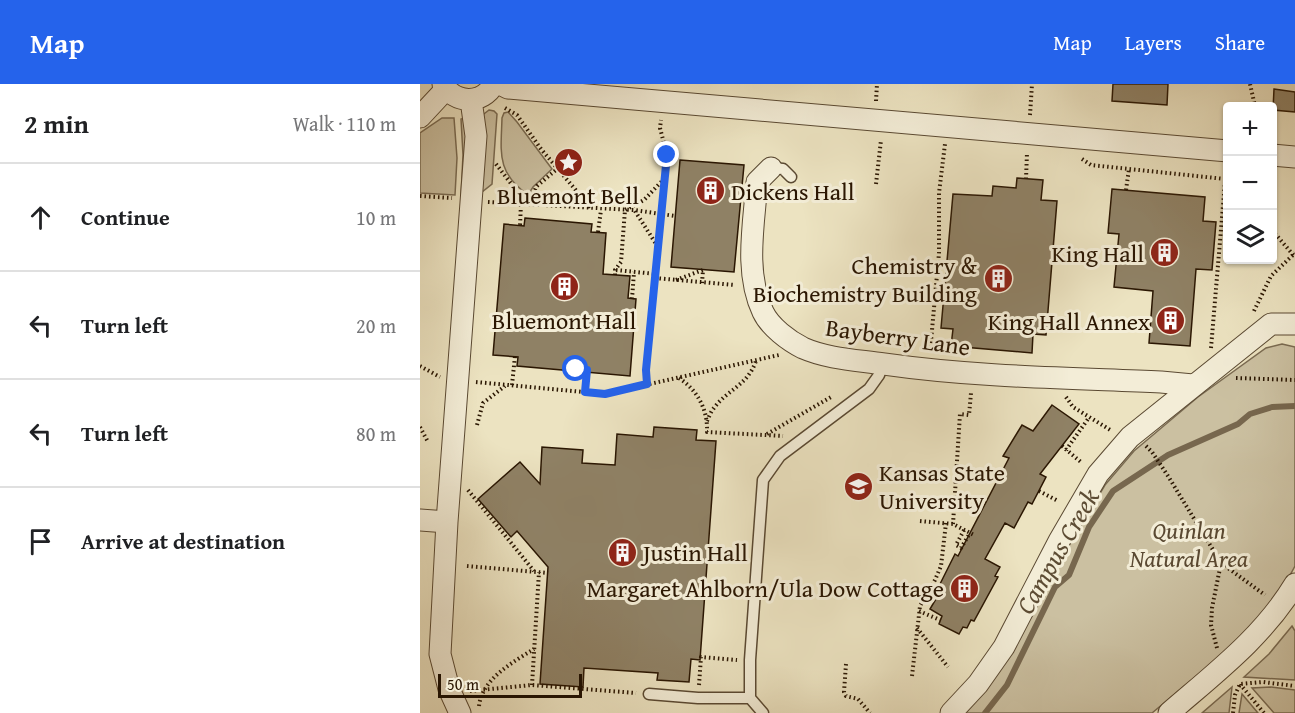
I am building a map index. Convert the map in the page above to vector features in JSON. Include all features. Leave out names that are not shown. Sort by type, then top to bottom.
[{"type":"street","points":[[420,117],[444,86],[453,95],[471,100],[486,94],[494,84]]},
{"type":"street","points":[[500,84],[508,88],[946,127],[1223,160]]},
{"type":"street","points":[[469,712],[450,689],[440,654],[444,564],[476,136],[471,100]]},
{"type":"street","points":[[1277,156],[1295,158]]},
{"type":"street","name":"Bayberry Lane","points":[[771,168],[757,182],[751,272],[764,314],[780,333],[802,348],[827,356],[966,373],[1193,385]]},
{"type":"street","points":[[951,713],[978,684],[1004,647],[1059,541],[1098,474],[1130,437],[1271,324],[1295,324]]},
{"type":"street","points":[[420,520],[447,522]]},
{"type":"street","points":[[1169,713],[1253,639],[1281,608],[1295,584]]},
{"type":"lane","points":[[771,168],[783,169],[791,177]]},
{"type":"lane","points":[[763,713],[750,698],[750,660],[764,480],[780,456],[869,389],[879,375],[883,364]]},
{"type":"lane","points":[[649,694],[698,698],[750,698]]},
{"type":"path","points":[[1031,107],[1032,84]]},
{"type":"path","points":[[1250,84],[1253,102]]},
{"type":"path","points":[[647,384],[648,341],[666,177],[667,155],[660,128],[662,101]]},
{"type":"path","points":[[506,108],[517,115],[541,149],[591,209]]},
{"type":"path","points":[[929,359],[939,253],[939,194],[946,127]]},
{"type":"path","points":[[876,184],[881,140]]},
{"type":"path","points":[[496,164],[519,194],[520,226]]},
{"type":"path","points":[[1092,165],[1223,179]]},
{"type":"path","points":[[521,203],[557,169]]},
{"type":"path","points":[[1126,190],[1129,169]]},
{"type":"path","points":[[625,210],[644,200],[666,177]]},
{"type":"path","points":[[1210,358],[1217,237],[1223,194]]},
{"type":"path","points":[[420,196],[456,198]]},
{"type":"path","points":[[504,203],[634,210],[675,216]]},
{"type":"path","points":[[598,232],[601,210]]},
{"type":"path","points":[[625,210],[621,262],[615,272],[634,272],[675,280],[745,286]]},
{"type":"path","points":[[634,210],[658,248]]},
{"type":"path","points":[[1251,317],[1271,276],[1294,255],[1277,236]]},
{"type":"path","points":[[675,280],[703,270],[702,283]]},
{"type":"path","points":[[632,299],[634,272]]},
{"type":"path","points":[[468,382],[605,394],[780,355]]},
{"type":"path","points":[[512,386],[515,356]]},
{"type":"path","points":[[707,422],[714,407],[745,381],[757,360]]},
{"type":"path","points":[[577,364],[576,369],[587,370],[585,392]]},
{"type":"path","points":[[420,366],[444,379]]},
{"type":"path","points":[[679,377],[691,386],[699,398],[707,422],[707,432],[766,435],[837,394]]},
{"type":"path","points":[[1227,378],[1295,380]]},
{"type":"path","points":[[477,425],[483,403],[506,385]]},
{"type":"path","points":[[953,524],[960,414],[969,415],[971,389]]},
{"type":"path","points":[[1066,396],[1072,408],[1088,419],[1120,434]]},
{"type":"path","points":[[1066,450],[1088,419]]},
{"type":"path","points":[[420,426],[428,442]]},
{"type":"path","points":[[1062,446],[1083,464]]},
{"type":"path","points":[[1152,452],[1221,563],[1270,599]]},
{"type":"path","points":[[464,486],[537,572],[532,685]]},
{"type":"path","points":[[1039,491],[1058,501]]},
{"type":"path","points":[[920,521],[953,524],[972,534],[961,548],[956,545],[964,530]]},
{"type":"path","points":[[912,676],[919,611],[941,566],[946,523]]},
{"type":"path","points":[[1220,657],[1211,625],[1221,563]]},
{"type":"path","points":[[467,566],[548,573]]},
{"type":"path","points":[[919,611],[940,620]]},
{"type":"path","points":[[917,628],[948,667]]},
{"type":"path","points":[[469,712],[483,690],[498,675],[535,649]]},
{"type":"path","points":[[698,698],[701,657],[750,660]]},
{"type":"path","points":[[846,664],[844,692],[846,696],[858,699],[870,713]]},
{"type":"path","points":[[1233,713],[1235,694],[1240,684],[1263,682],[1295,686]]},
{"type":"path","points":[[462,692],[532,685],[649,694]]},
{"type":"path","points":[[1242,687],[1264,713]]},
{"type":"green space","points":[[489,110],[497,114],[492,184],[482,192],[480,117]]},
{"type":"green space","points":[[508,112],[552,169],[528,195],[518,187],[505,170],[501,152],[502,118],[504,113]]},
{"type":"green space","points":[[442,118],[454,118],[457,158],[455,195],[420,193],[420,133]]},
{"type":"green space","points":[[465,118],[468,143],[461,195],[463,155],[461,119]]},
{"type":"green space","name":"Quinlan Natural Area","points":[[1282,344],[1295,347],[1295,566],[1283,588],[1241,639],[1152,713],[960,713],[1055,569],[1105,485],[1134,451],[1198,397],[1266,348]]},
{"type":"green space","points":[[1292,626],[1295,631],[1295,680],[1244,677],[1269,654]]},
{"type":"green space","points":[[1232,687],[1229,713],[1202,713]]},
{"type":"green space","points":[[1271,687],[1295,690],[1295,713],[1274,713],[1252,688]]},
{"type":"green space","points":[[1242,694],[1258,713],[1239,713]]},
{"type":"building","points":[[1113,84],[1168,84],[1167,105],[1112,101]]},
{"type":"building","points":[[1274,89],[1295,92],[1295,112],[1277,110],[1277,102],[1273,102]]},
{"type":"building","name":"Dickens Hall","points":[[680,160],[744,165],[734,272],[671,267]]},
{"type":"building","name":"Chemistry & Biochemistry Building","points":[[1017,178],[1043,180],[1041,200],[1057,201],[1046,335],[1033,334],[1032,353],[951,346],[953,329],[941,328],[953,194],[992,196],[993,186],[1016,188]]},
{"type":"building","name":"King Hall","points":[[1112,189],[1205,197],[1203,221],[1216,222],[1212,270],[1196,269],[1190,346],[1149,343],[1153,291],[1114,287],[1119,234],[1108,233]]},
{"type":"building","name":"Bluemont Hall","points":[[525,218],[592,224],[591,232],[606,233],[603,274],[630,276],[628,298],[636,299],[630,376],[517,366],[518,357],[493,355],[504,224],[524,226]]},
{"type":"building","points":[[1052,405],[1079,424],[1040,474],[1046,477],[1032,504],[1028,502],[1014,528],[1005,523],[985,559],[1000,567],[995,576],[998,577],[974,621],[971,620],[967,628],[963,627],[959,634],[939,624],[942,616],[930,609],[936,599],[933,598],[955,554],[958,556],[1009,458],[1003,456],[1022,425],[1033,431]]},
{"type":"building","name":"Justin Hall","points":[[654,427],[697,430],[696,440],[716,441],[700,660],[691,659],[689,682],[657,680],[658,673],[584,668],[583,687],[540,684],[548,567],[517,531],[511,537],[478,499],[520,462],[540,484],[542,447],[583,450],[582,463],[615,465],[617,434],[653,437]]},
{"type":"waterway","name":"Campus Creek","points":[[985,713],[1007,685],[1055,587],[1069,575],[1089,527],[1113,491],[1168,455],[1238,424],[1250,414],[1272,407],[1295,406]]},
{"type":"place","name":"Bluemont Bell","points":[[568,162]]},
{"type":"place","name":"Dickens Hall","points":[[710,191]]},
{"type":"place","name":"King Hall","points":[[1165,253]]},
{"type":"place","name":"Chemistry & Biochemistry Building","points":[[998,279]]},
{"type":"place","name":"Bluemont Hall","points":[[564,287]]},
{"type":"place","name":"King Hall Annex","points":[[1171,321]]},
{"type":"place","name":"Kansas State University","points":[[858,486]]},
{"type":"place","name":"Justin Hall","points":[[622,552]]},
{"type":"place","name":"Margaret Ahlborn/Ula Dow Cottage","points":[[965,588]]},
{"type":"route","points":[[576,369],[587,370],[585,392],[605,394],[647,384],[646,370],[667,155]]}]
